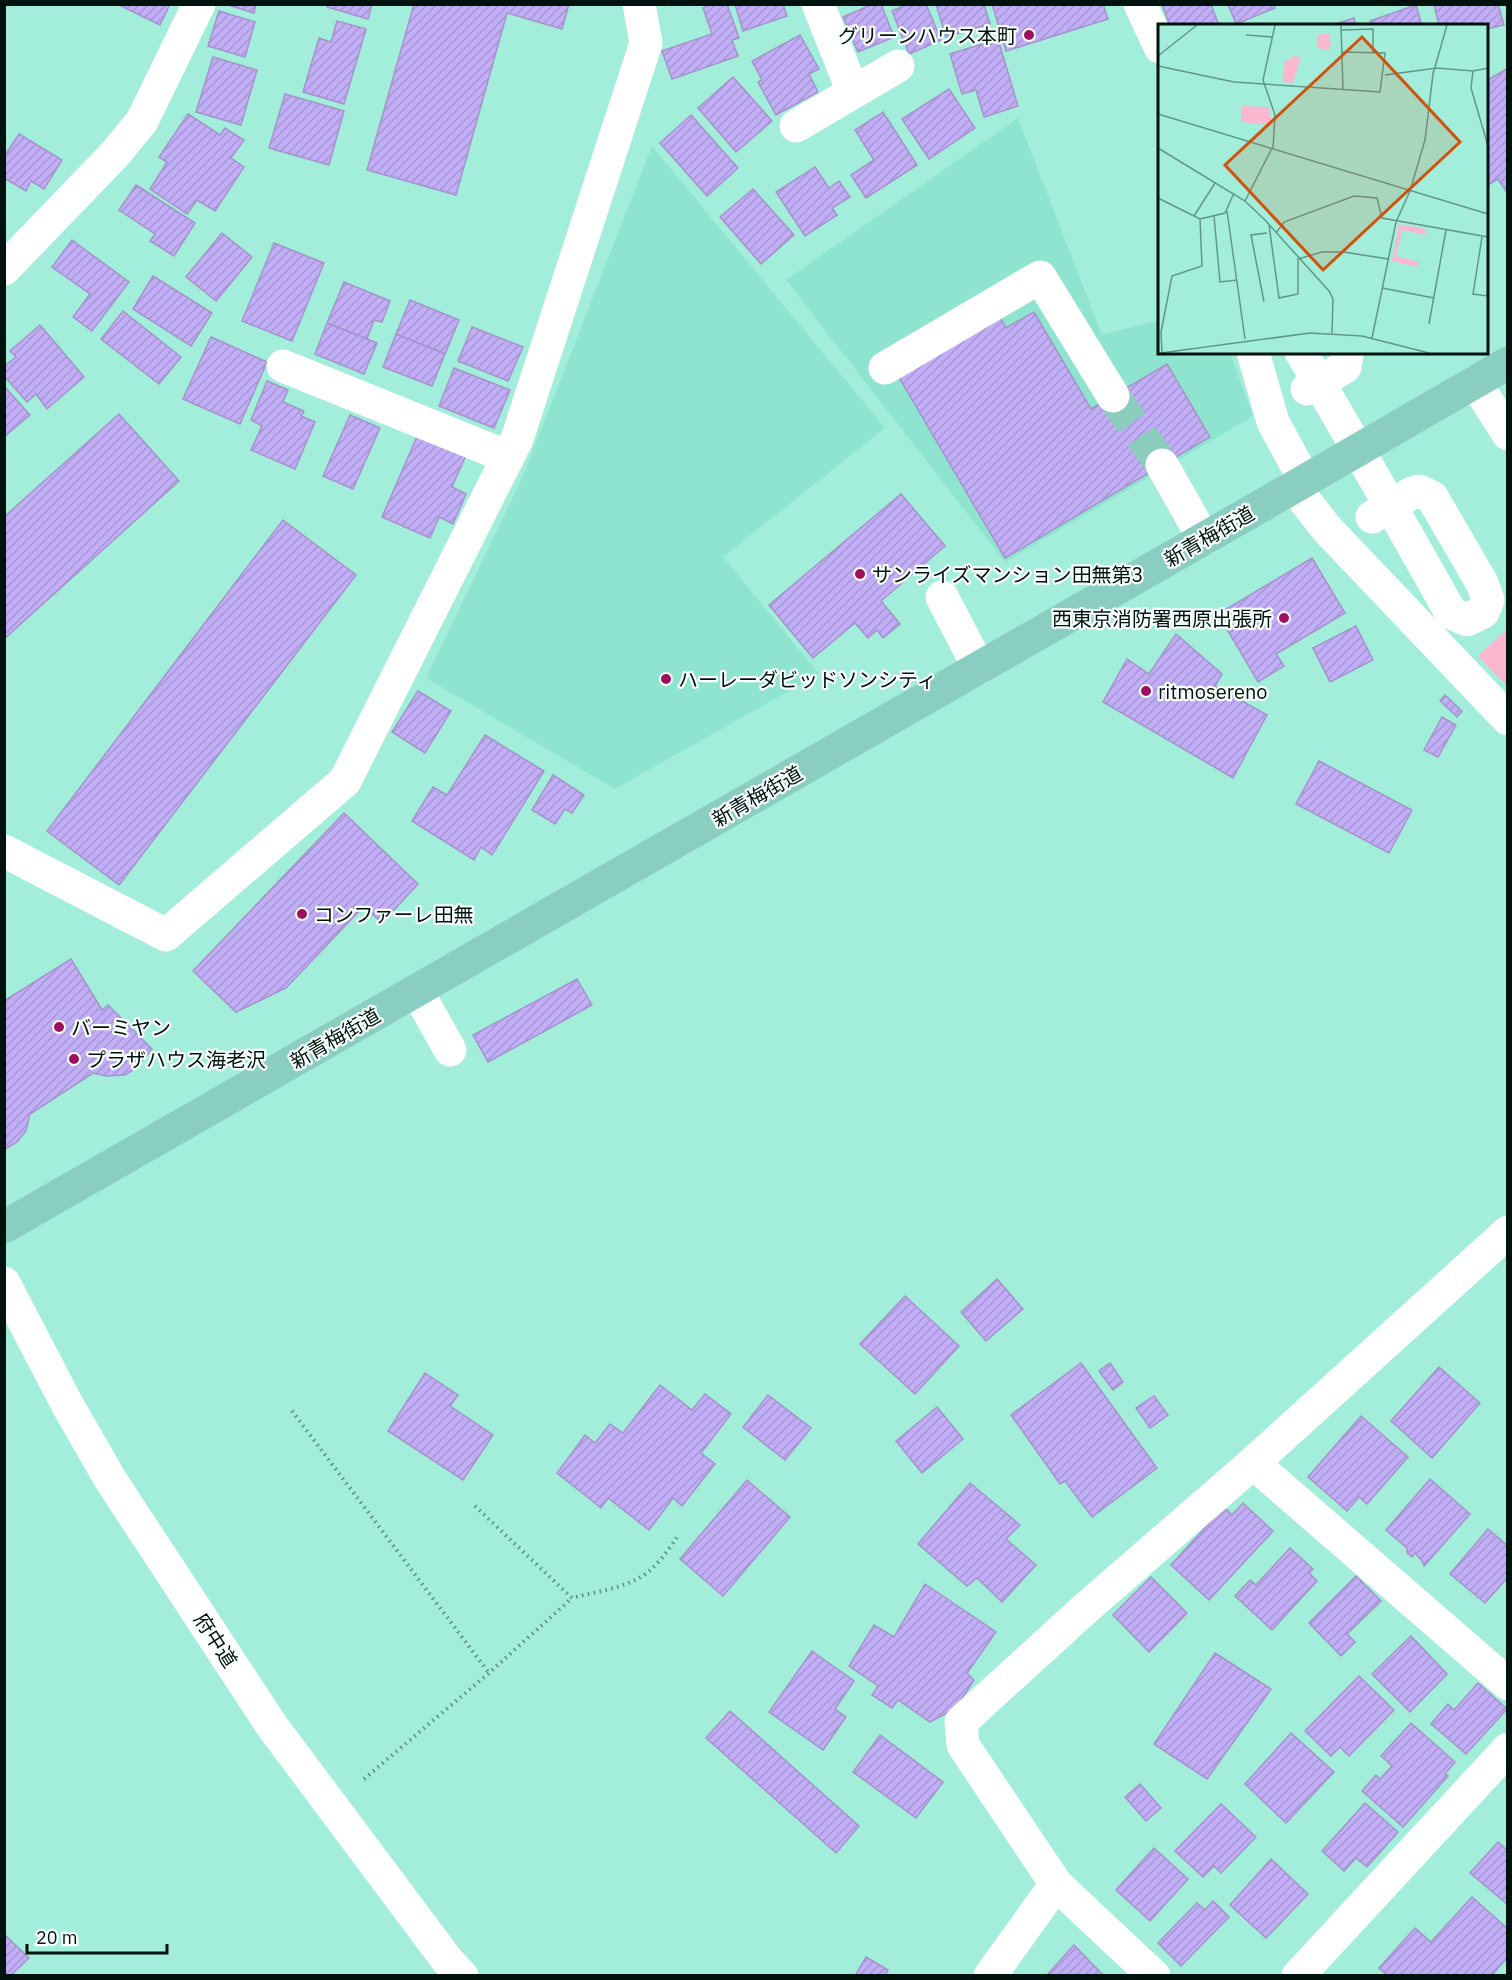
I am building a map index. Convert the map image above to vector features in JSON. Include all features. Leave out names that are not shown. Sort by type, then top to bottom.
[{"type":"main road","name":"新青梅街道","points":[[4,1227],[1508,363]]},
{"type":"street","points":[[4,269],[114,155],[141,121],[199,4]]},
{"type":"street","points":[[4,851],[166,935],[345,781],[517,439],[646,44],[639,4]]},
{"type":"street","points":[[818,4],[853,92]]},
{"type":"street","points":[[1140,4],[1158,43]]},
{"type":"street","points":[[796,126],[898,66]]},
{"type":"street","points":[[885,368],[1040,277],[1113,396]]},
{"type":"street","points":[[1254,354],[1273,422],[1300,484],[1327,529],[1508,719]]},
{"type":"street","points":[[1302,354],[1391,506],[1391,506],[1451,613],[1467,620],[1483,612],[1488,600],[1482,583],[1432,497],[1419,491],[1410,494],[1391,506],[1372,517]]},
{"type":"street","points":[[1307,389],[1345,368],[1347,354]]},
{"type":"street","points":[[283,366],[508,457]]},
{"type":"street","points":[[1475,382],[1508,434]]},
{"type":"street","points":[[1162,465],[1204,539]]},
{"type":"street","points":[[942,597],[979,668]]},
{"type":"street","points":[[417,991],[450,1050]]},
{"type":"street","points":[[1155,1976],[1056,1884],[963,1745],[961,1722],[1086,1608],[1253,1463],[1452,1297],[1508,1232]]},
{"type":"street","name":"府中道","points":[[4,1284],[67,1404],[110,1479],[272,1726],[462,1976]]},
{"type":"street","points":[[1253,1463],[1508,1684]]},
{"type":"street","points":[[1314,1970],[1508,1749]]},
{"type":"street","points":[[990,1976],[1056,1884]]},
{"type":"path","points":[[292,1412],[489,1673]]},
{"type":"path","points":[[475,1506],[572,1598]]},
{"type":"path","points":[[332,1807],[489,1673],[572,1598],[641,1578],[668,1551],[677,1537]]},
{"type":"shaded area","points":[[1018,118],[1102,335],[1158,320],[1158,354],[1230,354],[1253,416],[1005,562],[786,280]]},
{"type":"shaded area","points":[[652,146],[885,428],[723,557],[819,674],[615,789],[426,678],[523,476]]},
{"type":"shaded area","points":[[1507,629],[1507,686],[1478,656]]},
{"type":"building","points":[[117,4],[170,4],[160,25]]},
{"type":"building","points":[[225,4],[256,4],[254,13]]},
{"type":"building","points":[[328,4],[372,4],[368,19],[327,7]]},
{"type":"building","points":[[414,4],[569,4],[562,29],[507,13],[456,195],[367,170]]},
{"type":"building","points":[[713,4],[727,4],[739,38],[732,40],[738,56],[672,79],[662,51],[712,34],[703,8]]},
{"type":"building","points":[[735,4],[783,4],[787,16],[743,31]]},
{"type":"building","points":[[873,4],[881,4],[894,37],[858,52],[843,17]]},
{"type":"building","points":[[908,4],[926,4],[941,40],[909,54],[892,11]]},
{"type":"building","points":[[936,4],[984,4],[990,24],[946,37]]},
{"type":"building","name":"グリーンハウス本町","points":[[992,4],[1103,4],[1108,19],[1006,51]]},
{"type":"building","points":[[1162,4],[1211,4],[1218,24],[1169,24]]},
{"type":"building","points":[[1228,4],[1273,4],[1275,8],[1236,24]]},
{"type":"building","points":[[1434,4],[1498,4],[1504,25],[1488,29],[1488,24],[1439,24]]},
{"type":"building","points":[[1416,5],[1421,24],[1371,24],[1370,21]]},
{"type":"building","points":[[219,11],[255,22],[245,57],[208,46]]},
{"type":"building","points":[[1354,18],[1356,24],[1335,24]]},
{"type":"building","points":[[337,21],[366,29],[344,104],[303,92],[319,38],[331,42]]},
{"type":"building","points":[[800,35],[819,69],[809,74],[818,92],[776,115],[758,82],[762,80],[752,61]]},
{"type":"building","points":[[998,39],[1018,106],[984,117],[976,90],[962,94],[950,54]]},
{"type":"building","points":[[213,57],[257,70],[241,125],[196,112]]},
{"type":"building","points":[[1508,68],[1508,194],[1498,179],[1488,185],[1488,80]]},
{"type":"building","points":[[733,77],[772,121],[736,152],[698,108]]},
{"type":"building","points":[[949,89],[975,128],[929,159],[902,119]]},
{"type":"building","points":[[285,94],[344,111],[329,165],[269,148]]},
{"type":"building","points":[[883,112],[917,165],[866,198],[851,175],[874,160],[855,130]]},
{"type":"building","points":[[188,114],[220,135],[225,128],[244,140],[231,158],[244,167],[215,211],[197,200],[187,214],[150,189],[167,162],[159,157]]},
{"type":"building","points":[[691,115],[738,168],[707,196],[660,143]]},
{"type":"building","points":[[19,134],[62,160],[44,189],[31,181],[26,191],[4,178],[4,157]]},
{"type":"building","points":[[815,167],[829,188],[839,181],[850,197],[832,208],[837,215],[805,236],[776,192]]},
{"type":"building","points":[[136,185],[195,223],[174,256],[150,241],[155,234],[119,210]]},
{"type":"building","points":[[753,189],[794,235],[761,264],[720,217]]},
{"type":"building","points":[[222,233],[252,257],[216,301],[186,277]]},
{"type":"building","points":[[72,240],[129,282],[92,331],[73,317],[90,294],[52,267]]},
{"type":"building","points":[[274,243],[324,263],[292,341],[242,321]]},
{"type":"building","points":[[153,276],[212,313],[191,346],[133,309]]},
{"type":"building","points":[[344,282],[390,301],[382,322],[374,320],[367,339],[327,323]]},
{"type":"building","points":[[410,300],[459,320],[445,354],[396,334]]},
{"type":"building","points":[[123,311],[181,357],[159,384],[101,339]]},
{"type":"building","points":[[1034,312],[1091,409],[1167,364],[1210,437],[1005,558],[897,374],[999,315],[1006,328]]},
{"type":"building","points":[[327,323],[377,343],[364,374],[315,354]]},
{"type":"building","points":[[40,325],[84,377],[47,409],[36,394],[27,402],[4,376],[4,366],[16,357],[10,351]]},
{"type":"building","points":[[472,327],[523,347],[508,381],[458,361]]},
{"type":"building","points":[[396,334],[445,354],[432,386],[383,367]]},
{"type":"building","points":[[211,337],[267,362],[240,424],[183,399]]},
{"type":"building","points":[[454,368],[510,390],[494,428],[439,406]]},
{"type":"building","points":[[267,381],[288,390],[283,402],[304,411],[301,416],[315,422],[295,469],[251,450],[262,426],[251,420]]},
{"type":"building","points":[[4,386],[30,415],[4,437]]},
{"type":"building","points":[[119,414],[179,481],[4,639],[4,517]]},
{"type":"building","points":[[350,415],[380,428],[353,489],[323,476]]},
{"type":"building","points":[[419,432],[467,453],[452,487],[466,494],[453,524],[439,517],[430,538],[382,517]]},
{"type":"building","name":"サンライズマンション田無第3","points":[[901,494],[945,546],[881,601],[900,624],[883,638],[877,630],[868,638],[855,623],[813,658],[769,605]]},
{"type":"building","points":[[283,520],[356,575],[119,885],[47,831]]},
{"type":"building","points":[[1312,558],[1345,613],[1276,654],[1284,666],[1258,682],[1218,614]]},
{"type":"building","points":[[1356,626],[1373,660],[1330,682],[1313,648]]},
{"type":"building","points":[[1176,634],[1222,674],[1215,686],[1267,715],[1233,778],[1103,702],[1127,659],[1149,674]]},
{"type":"building","points":[[418,691],[451,711],[425,753],[392,732]]},
{"type":"building","points":[[1445,695],[1462,711],[1457,717],[1440,701]]},
{"type":"building","points":[[1442,717],[1456,725],[1438,757],[1424,750]]},
{"type":"building","points":[[485,735],[544,771],[492,855],[481,847],[474,860],[412,821],[433,787],[447,795]]},
{"type":"building","points":[[1319,761],[1412,810],[1389,853],[1296,804]]},
{"type":"building","points":[[553,775],[584,795],[572,813],[565,809],[555,824],[532,810]]},
{"type":"building","name":"コンファーレ田無","points":[[344,813],[418,884],[382,923],[364,906],[286,988],[236,1012],[193,971]]},
{"type":"building","name":"プラザハウス海老沢","points":[[71,959],[102,1010],[108,1005],[152,1049],[136,1068],[125,1075],[107,1076],[93,1073],[30,1114],[26,1131],[17,1142],[4,1150],[4,1001]]},
{"type":"building","points":[[577,979],[592,1005],[488,1062],[473,1035]]},
{"type":"building","points":[[997,1279],[1023,1309],[986,1341],[961,1312]]},
{"type":"building","points":[[905,1296],[959,1346],[915,1394],[860,1344]]},
{"type":"building","points":[[1081,1363],[1157,1468],[1092,1517],[1065,1481],[1060,1484],[1011,1415]]},
{"type":"building","points":[[1110,1363],[1123,1382],[1113,1390],[1099,1371]]},
{"type":"building","points":[[1439,1367],[1480,1403],[1432,1458],[1391,1421]]},
{"type":"building","points":[[425,1373],[458,1395],[450,1406],[493,1435],[463,1480],[388,1431]]},
{"type":"building","points":[[660,1385],[692,1410],[705,1394],[731,1414],[701,1453],[715,1464],[682,1506],[673,1498],[649,1530],[608,1498],[601,1508],[557,1473],[585,1435],[595,1443],[610,1424],[623,1433]]},
{"type":"building","points":[[768,1395],[811,1428],[785,1460],[743,1427]]},
{"type":"building","points":[[1154,1396],[1168,1415],[1150,1428],[1136,1408]]},
{"type":"building","points":[[937,1407],[963,1439],[922,1473],[896,1441]]},
{"type":"building","points":[[1361,1416],[1408,1457],[1367,1504],[1359,1497],[1347,1511],[1308,1477]]},
{"type":"building","points":[[1430,1479],[1470,1514],[1424,1566],[1415,1553],[1412,1557],[1407,1553],[1407,1548],[1386,1530]]},
{"type":"building","points":[[747,1480],[790,1517],[723,1596],[680,1559]]},
{"type":"building","points":[[970,1483],[1020,1525],[1006,1539],[1036,1565],[1002,1602],[977,1578],[967,1586],[918,1544]]},
{"type":"building","points":[[1243,1503],[1273,1531],[1209,1600],[1171,1565],[1224,1507],[1232,1515]]},
{"type":"building","points":[[1488,1529],[1508,1546],[1508,1577],[1485,1603],[1450,1574]]},
{"type":"building","points":[[1290,1548],[1313,1569],[1309,1573],[1317,1581],[1272,1630],[1235,1596],[1250,1580],[1256,1585]]},
{"type":"building","points":[[1356,1576],[1381,1601],[1347,1634],[1355,1642],[1341,1656],[1309,1623]]},
{"type":"building","points":[[1151,1577],[1187,1613],[1149,1652],[1113,1615]]},
{"type":"building","points":[[925,1584],[996,1632],[967,1673],[974,1680],[956,1708],[930,1722],[898,1700],[892,1708],[872,1695],[878,1686],[849,1666],[874,1625],[894,1637]]},
{"type":"building","points":[[1411,1636],[1447,1674],[1410,1712],[1372,1674]]},
{"type":"building","points":[[812,1651],[854,1681],[835,1709],[846,1717],[823,1750],[769,1712]]},
{"type":"building","points":[[1215,1653],[1271,1689],[1207,1779],[1154,1744]]},
{"type":"building","points":[[1359,1676],[1394,1710],[1349,1756],[1340,1747],[1331,1756],[1305,1731]]},
{"type":"building","points":[[1478,1683],[1507,1709],[1466,1754],[1431,1724],[1448,1704],[1454,1710]]},
{"type":"building","points":[[730,1711],[859,1826],[836,1853],[706,1738]]},
{"type":"building","points":[[1411,1723],[1455,1762],[1445,1774],[1448,1776],[1403,1827],[1362,1791],[1376,1775],[1380,1779],[1392,1766],[1381,1756]]},
{"type":"building","points":[[1291,1733],[1334,1772],[1286,1823],[1245,1784]]},
{"type":"building","points":[[880,1735],[943,1782],[916,1818],[853,1772]]},
{"type":"building","points":[[1140,1784],[1161,1808],[1146,1821],[1125,1797]]},
{"type":"building","points":[[1365,1803],[1398,1832],[1367,1867],[1356,1858],[1344,1871],[1322,1851]]},
{"type":"building","points":[[1221,1804],[1256,1837],[1221,1873],[1214,1866],[1203,1877],[1175,1851]]},
{"type":"building","points":[[1498,1842],[1508,1851],[1508,1905],[1470,1873]]},
{"type":"building","points":[[1154,1848],[1188,1879],[1150,1921],[1116,1890]]},
{"type":"building","points":[[1271,1859],[1308,1894],[1266,1938],[1230,1905]]},
{"type":"building","points":[[1472,1897],[1508,1929],[1508,1957],[1491,1976],[1388,1976],[1379,1968],[1415,1928],[1431,1942]]},
{"type":"building","points":[[1213,1901],[1229,1917],[1181,1966],[1158,1943],[1197,1903],[1205,1910]]},
{"type":"building","points":[[4,1934],[29,1958],[10,1976],[4,1973]]},
{"type":"building","points":[[1074,1945],[1104,1976],[1046,1976]]},
{"type":"building","points":[[866,1957],[888,1970],[884,1976],[855,1976]]},
{"type":"tunnel","points":[[1113,396],[1162,465]]},
{"type":"place","name":"グリーンハウス本町","points":[[1029,35]]},
{"type":"place","name":"サンライズマンション田無第3","points":[[860,574]]},
{"type":"place","name":"西東京消防署西原出張所","points":[[1284,618]]},
{"type":"place","name":"ハーレーダビッドソンシティ","points":[[666,679]]},
{"type":"place","name":"ritmosereno","points":[[1146,691]]},
{"type":"place","name":"コンファーレ田無","points":[[302,914]]},
{"type":"place","name":"バーミヤン","points":[[59,1027]]},
{"type":"place","name":"プラザハウス海老沢","points":[[74,1059]]}]
